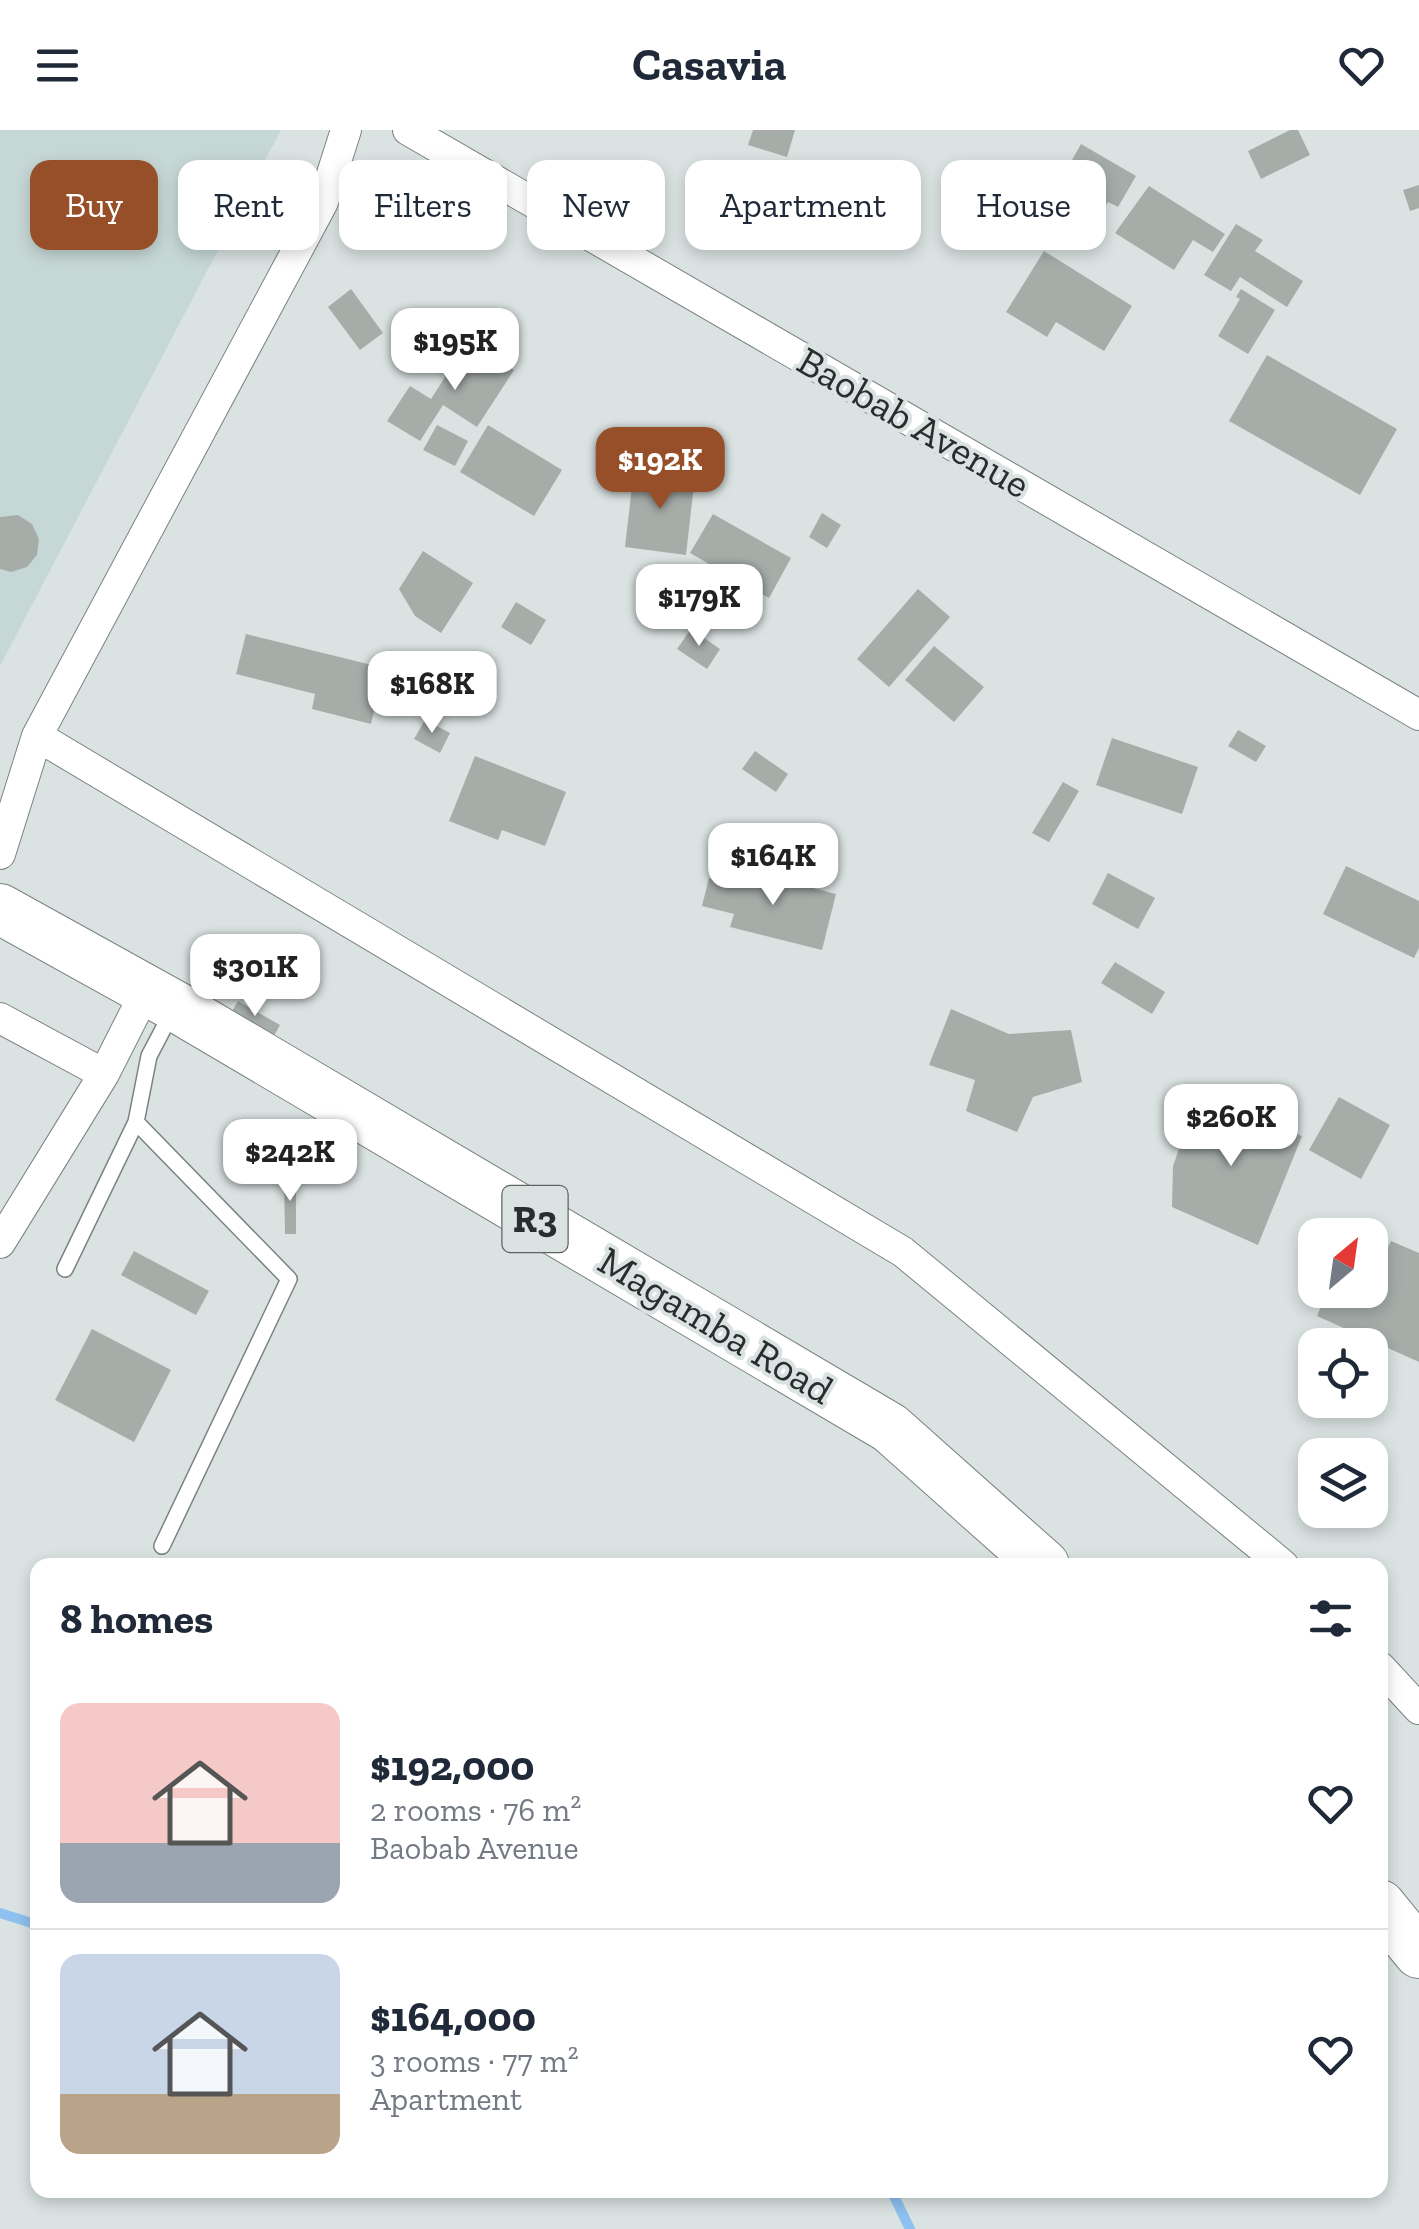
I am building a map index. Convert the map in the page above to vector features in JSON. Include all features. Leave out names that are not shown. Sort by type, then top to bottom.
[{"type":"highway","name":"Magamba Road","points":[[0,909],[161,998],[890,1428],[1036,1558]]},
{"type":"highway","points":[[1388,1915],[1419,1953]]},
{"type":"street","points":[[0,854],[37,736],[323,202],[346,130]]},
{"type":"street","name":"Baobab Avenue","points":[[408,130],[1419,715]]},
{"type":"street","points":[[37,736],[903,1252],[1275,1558]]},
{"type":"street","points":[[0,1243],[104,1074],[161,998]]},
{"type":"street","points":[[0,1018],[104,1074]]},
{"type":"street","points":[[1388,1676],[1419,1709]]},
{"type":"lane","points":[[65,1269],[136,1122],[161,998]]},
{"type":"lane","points":[[136,1122],[289,1279],[162,1546]]},
{"type":"shaded area","points":[[0,130],[281,130],[265,160],[178,160],[178,250],[218,250],[0,666]]},
{"type":"building","points":[[753,130],[795,130],[787,157],[748,145]]},
{"type":"building","points":[[1290,130],[1298,130],[1310,155],[1261,179],[1248,151]]},
{"type":"building","points":[[1081,144],[1136,176],[1118,207],[1108,202],[1106,206],[1106,160],[1072,160]]},
{"type":"building","points":[[1419,185],[1419,208],[1410,211],[1403,190]]},
{"type":"building","points":[[1149,186],[1225,234],[1213,252],[1193,240],[1174,270],[1115,233]]},
{"type":"building","points":[[1236,224],[1263,240],[1255,251],[1303,281],[1287,307],[1240,277],[1231,291],[1204,275]]},
{"type":"building","points":[[1044,251],[1132,306],[1104,351],[1056,322],[1047,337],[1006,312]]},
{"type":"building","points":[[351,289],[383,333],[360,350],[328,307]]},
{"type":"building","points":[[1241,289],[1275,310],[1248,354],[1218,336],[1240,299],[1236,297]]},
{"type":"building","points":[[468,341],[514,370],[477,427],[443,405],[420,441],[387,421],[410,386],[431,399]]},
{"type":"building","points":[[1267,355],[1397,429],[1360,495],[1229,421]]},
{"type":"building","points":[[437,425],[468,441],[455,466],[423,450]]},
{"type":"building","points":[[488,425],[562,470],[534,516],[460,472]]},
{"type":"building","points":[[634,469],[695,476],[686,555],[625,547]]},
{"type":"building","points":[[822,513],[841,525],[827,548],[809,537]]},
{"type":"building","points":[[713,514],[791,558],[769,598],[690,553]]},
{"type":"building","points":[[18,515],[32,524],[39,539],[37,555],[27,567],[11,572],[0,569],[0,517]]},
{"type":"building","points":[[423,551],[473,583],[441,633],[415,616],[399,589]]},
{"type":"building","points":[[918,589],[950,617],[889,687],[857,659]]},
{"type":"building","points":[[516,602],[546,620],[531,645],[501,627]]},
{"type":"building","points":[[691,629],[720,649],[707,669],[677,649]]},
{"type":"building","points":[[246,634],[384,668],[371,724],[312,709],[315,694],[236,674]]},
{"type":"building","points":[[934,646],[984,687],[954,722],[905,680]]},
{"type":"building","points":[[425,720],[450,733],[440,753],[414,739]]},
{"type":"building","points":[[1238,730],[1266,746],[1256,762],[1228,746]]},
{"type":"building","points":[[1112,738],[1198,767],[1182,814],[1096,785]]},
{"type":"building","points":[[755,751],[788,774],[776,792],[742,769]]},
{"type":"building","points":[[475,756],[566,792],[545,846],[502,830],[498,840],[449,821]]},
{"type":"building","points":[[1063,782],[1079,791],[1049,842],[1032,833]]},
{"type":"building","points":[[1346,866],[1419,901],[1419,948],[1414,958],[1323,914]]},
{"type":"building","points":[[738,869],[836,894],[822,950],[730,927],[734,914],[702,906],[709,878],[734,884]]},
{"type":"building","points":[[1108,873],[1155,898],[1138,929],[1092,904]]},
{"type":"building","points":[[1115,962],[1165,992],[1152,1014],[1101,983]]},
{"type":"building","points":[[238,1001],[280,1025],[274,1036],[231,1013]]},
{"type":"building","points":[[951,1009],[1009,1034],[1071,1030],[1082,1082],[1033,1097],[1017,1132],[966,1111],[975,1080],[929,1065]]},
{"type":"building","points":[[1198,1095],[1302,1136],[1258,1245],[1172,1207],[1173,1166]]},
{"type":"building","points":[[1339,1097],[1390,1125],[1361,1179],[1309,1150]]},
{"type":"building","points":[[257,1148],[282,1168],[275,1177],[250,1156]]},
{"type":"building","points":[[284,1175],[296,1175],[296,1234],[285,1234]]},
{"type":"building","points":[[1391,1241],[1419,1253],[1419,1362],[1388,1348],[1388,1328],[1344,1328],[1317,1316],[1320,1308],[1388,1308]]},
{"type":"building","points":[[134,1251],[209,1291],[196,1315],[121,1275]]},
{"type":"building","points":[[92,1329],[171,1370],[134,1442],[55,1400]]},
{"type":"waterway","points":[[0,1913],[30,1922]]},
{"type":"waterway","points":[[895,2198],[910,2229]]}]
